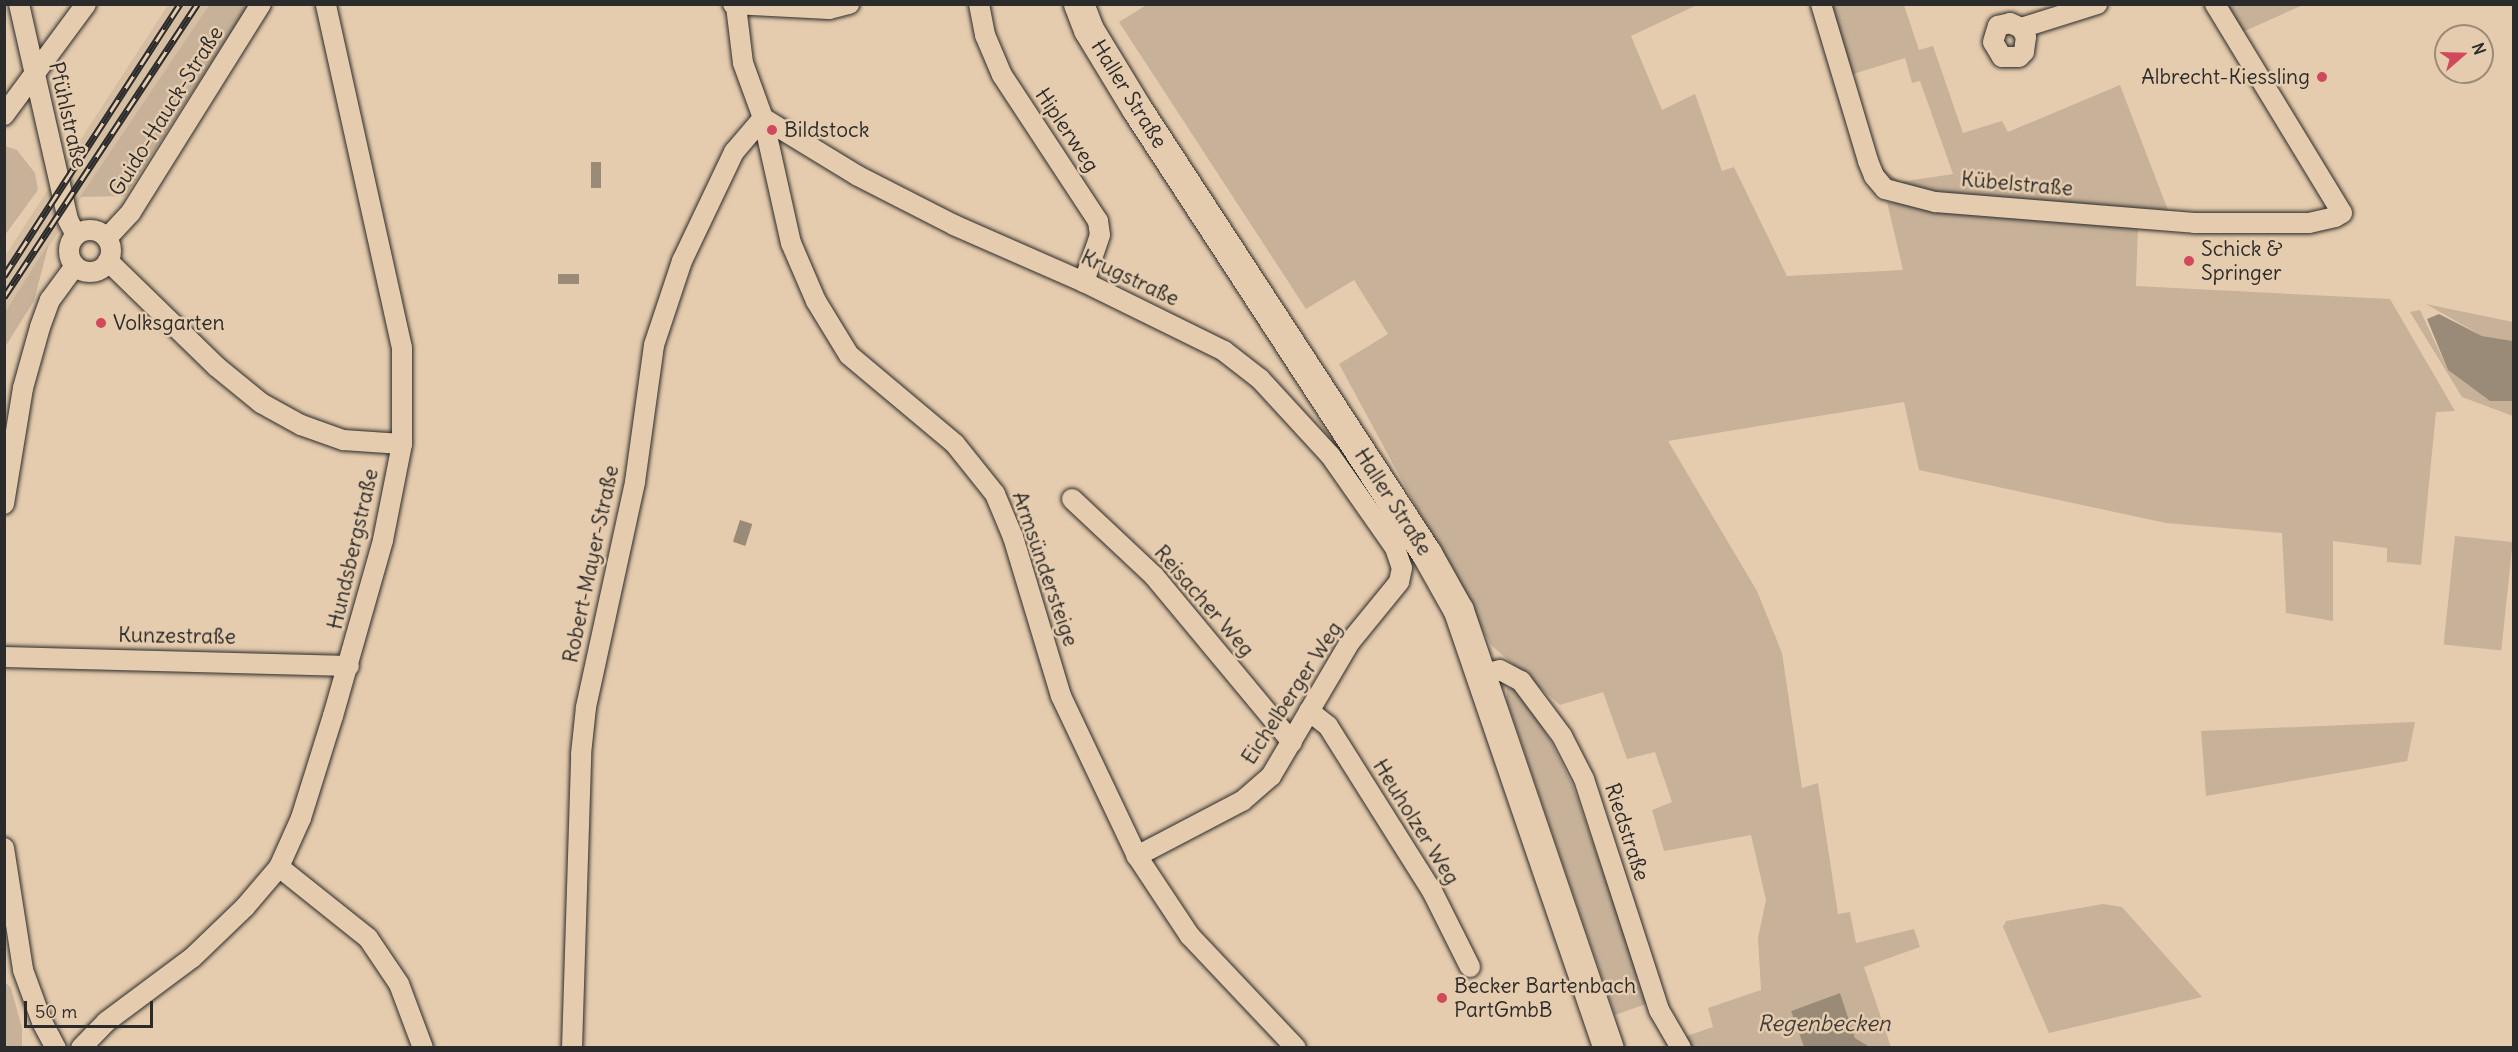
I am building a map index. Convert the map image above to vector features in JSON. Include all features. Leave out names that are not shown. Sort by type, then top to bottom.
[{"type":"main road","name":"Haller Straße","points":[[1079,4],[1089,30],[1137,109],[1427,554],[1459,611],[1483,674],[1609,1047]]},
{"type":"street","name":"Pfühlstraße","points":[[19,4],[68,220],[76,235]]},
{"type":"street","points":[[4,115],[33,72],[86,4]]},
{"type":"street","name":"Guido-Hauck-Straße","points":[[107,238],[132,212],[261,4]]},
{"type":"street","name":"Hundsbergstraße","points":[[81,1047],[106,1022],[192,958],[245,907],[279,867],[301,818],[349,666],[383,540],[402,444],[402,348],[326,4]]},
{"type":"street","points":[[735,5],[829,9],[849,4]]},
{"type":"street","name":"Hiplerweg","points":[[979,4],[985,35],[1002,75],[1098,221],[1100,235],[1084,282]]},
{"type":"street","name":"Kübelstraße","points":[[1821,4],[1868,161],[1885,189],[1935,202],[2194,222],[2309,223],[2342,213],[2215,4]]},
{"type":"street","points":[[2021,28],[2097,4]]},
{"type":"street","name":"Armsündersteige","points":[[735,5],[743,63],[763,118],[791,243],[816,301],[849,355],[955,444],[995,494],[1012,537],[1061,696],[1137,856],[1190,936],[1296,1047]]},
{"type":"street","name":"Krugstraße","points":[[763,118],[858,176],[943,220],[1084,282],[1224,351],[1260,379],[1330,455],[1395,548],[1402,568]]},
{"type":"street","name":"Robert-Mayer-Straße","points":[[572,1047],[581,754],[586,707],[635,482],[654,345],[682,261],[729,162],[763,118]]},
{"type":"street","points":[[88,230],[107,238],[110,250],[108,261],[92,272],[75,266],[69,253],[76,235],[88,230]]},
{"type":"street","points":[[108,261],[217,367],[261,403],[301,425],[343,440],[402,444]]},
{"type":"street","points":[[4,504],[30,360],[50,300],[75,266]]},
{"type":"street","name":"Reisacher Weg","points":[[1072,499],[1154,576],[1292,742]]},
{"type":"street","name":"Eichelberger Weg","points":[[1137,856],[1242,801],[1271,776],[1350,642],[1394,589],[1402,568]]},
{"type":"street","name":"Kunzestraße","points":[[4,657],[349,666]]},
{"type":"street","name":"Riedstraße","points":[[1483,674],[1500,670],[1521,681],[1562,736],[1584,779],[1659,1010],[1681,1047]]},
{"type":"street","name":"Heuholzer Weg","points":[[1309,711],[1328,726],[1432,891],[1470,968]]},
{"type":"street","points":[[4,848],[11,944],[53,1047]]},
{"type":"street","points":[[279,867],[368,938],[398,982],[423,1047]]},
{"type":"street","name":"Hundsbergstraße","points":[[53,1047],[106,1022]]},
{"type":"shaded area","points":[[210,4],[249,5],[125,196],[80,197]]},
{"type":"shaded area","points":[[1148,4],[1697,5],[1631,36],[1662,110],[1695,94],[1722,171],[1734,167],[1787,276],[1903,270],[1887,202],[2138,226],[2136,286],[2390,299],[2455,411],[2436,412],[2421,565],[2387,562],[2387,548],[2333,541],[2333,621],[2286,613],[2282,533],[2166,523],[1919,470],[1904,402],[1668,441],[1757,591],[1782,653],[1802,788],[1818,783],[1838,914],[1850,912],[1856,943],[1914,929],[1920,947],[1864,967],[1891,1047],[1870,1047],[1855,1038],[1840,993],[1791,1011],[1804,1047],[1689,1047],[1681,1038],[1713,1027],[1708,1008],[1761,990],[1758,938],[1766,900],[1751,835],[1664,851],[1652,810],[1672,802],[1655,752],[1627,759],[1603,692],[1560,705],[1491,645],[1339,364],[1388,334],[1354,280],[1306,309],[1119,22]]},
{"type":"shaded area","points":[[168,5],[210,5],[5,312],[5,256]]},
{"type":"shaded area","points":[[1831,5],[1904,5],[1919,50],[1933,46],[1963,133],[2002,121],[2008,132],[2120,85],[2169,213],[1938,192],[1918,194],[1893,188],[1876,163],[1900,182],[1953,174],[1920,81],[1912,83],[1905,58],[1853,74]]},
{"type":"shaded area","points":[[2220,5],[2303,5],[2238,34]]},
{"type":"shaded area","points":[[5,146],[17,150],[35,173],[38,190],[5,235]]},
{"type":"shaded area","points":[[49,243],[34,301],[5,347],[5,312]]},
{"type":"shaded area","points":[[2426,304],[2513,322],[2513,341],[2482,336]]},
{"type":"shaded area","points":[[2420,310],[2448,370],[2490,401],[2513,401],[2513,416],[2462,397],[2410,312]]},
{"type":"shaded area","points":[[2455,536],[2513,542],[2501,650],[2444,644]]},
{"type":"shaded area","points":[[1507,688],[1515,689],[1526,702],[1550,740],[1573,786],[1649,1003],[1615,1015],[1507,701]]},
{"type":"shaded area","points":[[2415,722],[2407,761],[2206,796],[2201,731]]},
{"type":"shaded area","points":[[2103,904],[2122,907],[2202,997],[2049,1033],[2003,927],[2006,921]]},
{"type":"shaded area","points":[[5,982],[11,988],[22,1028],[22,1047],[5,1047]]},
{"type":"water","points":[[591,162],[601,162],[601,188],[591,188]]},
{"type":"water","points":[[558,274],[579,274],[579,284],[558,284]]},
{"type":"water","points":[[2439,314],[2482,336],[2513,341],[2513,401],[2490,401],[2448,370],[2427,319]]},
{"type":"water","points":[[740,520],[752,524],[745,546],[733,542]]},
{"type":"water","name":"Regenbecken","points":[[1840,993],[1855,1038],[1870,1047],[1804,1047],[1791,1011]]},
{"type":"railway","points":[[4,276],[180,4]]},
{"type":"railway","points":[[4,297],[197,4]]},
{"type":"place","name":"Albrecht-Kiessling","points":[[2322,77]]},
{"type":"place","name":"Bildstock","points":[[772,130]]},
{"type":"place","name":"Schick & Springer","points":[[2189,261]]},
{"type":"place","name":"Volksgarten","points":[[101,323]]},
{"type":"place","name":"Becker Bartenbach PartGmbB","points":[[1442,998]]}]
